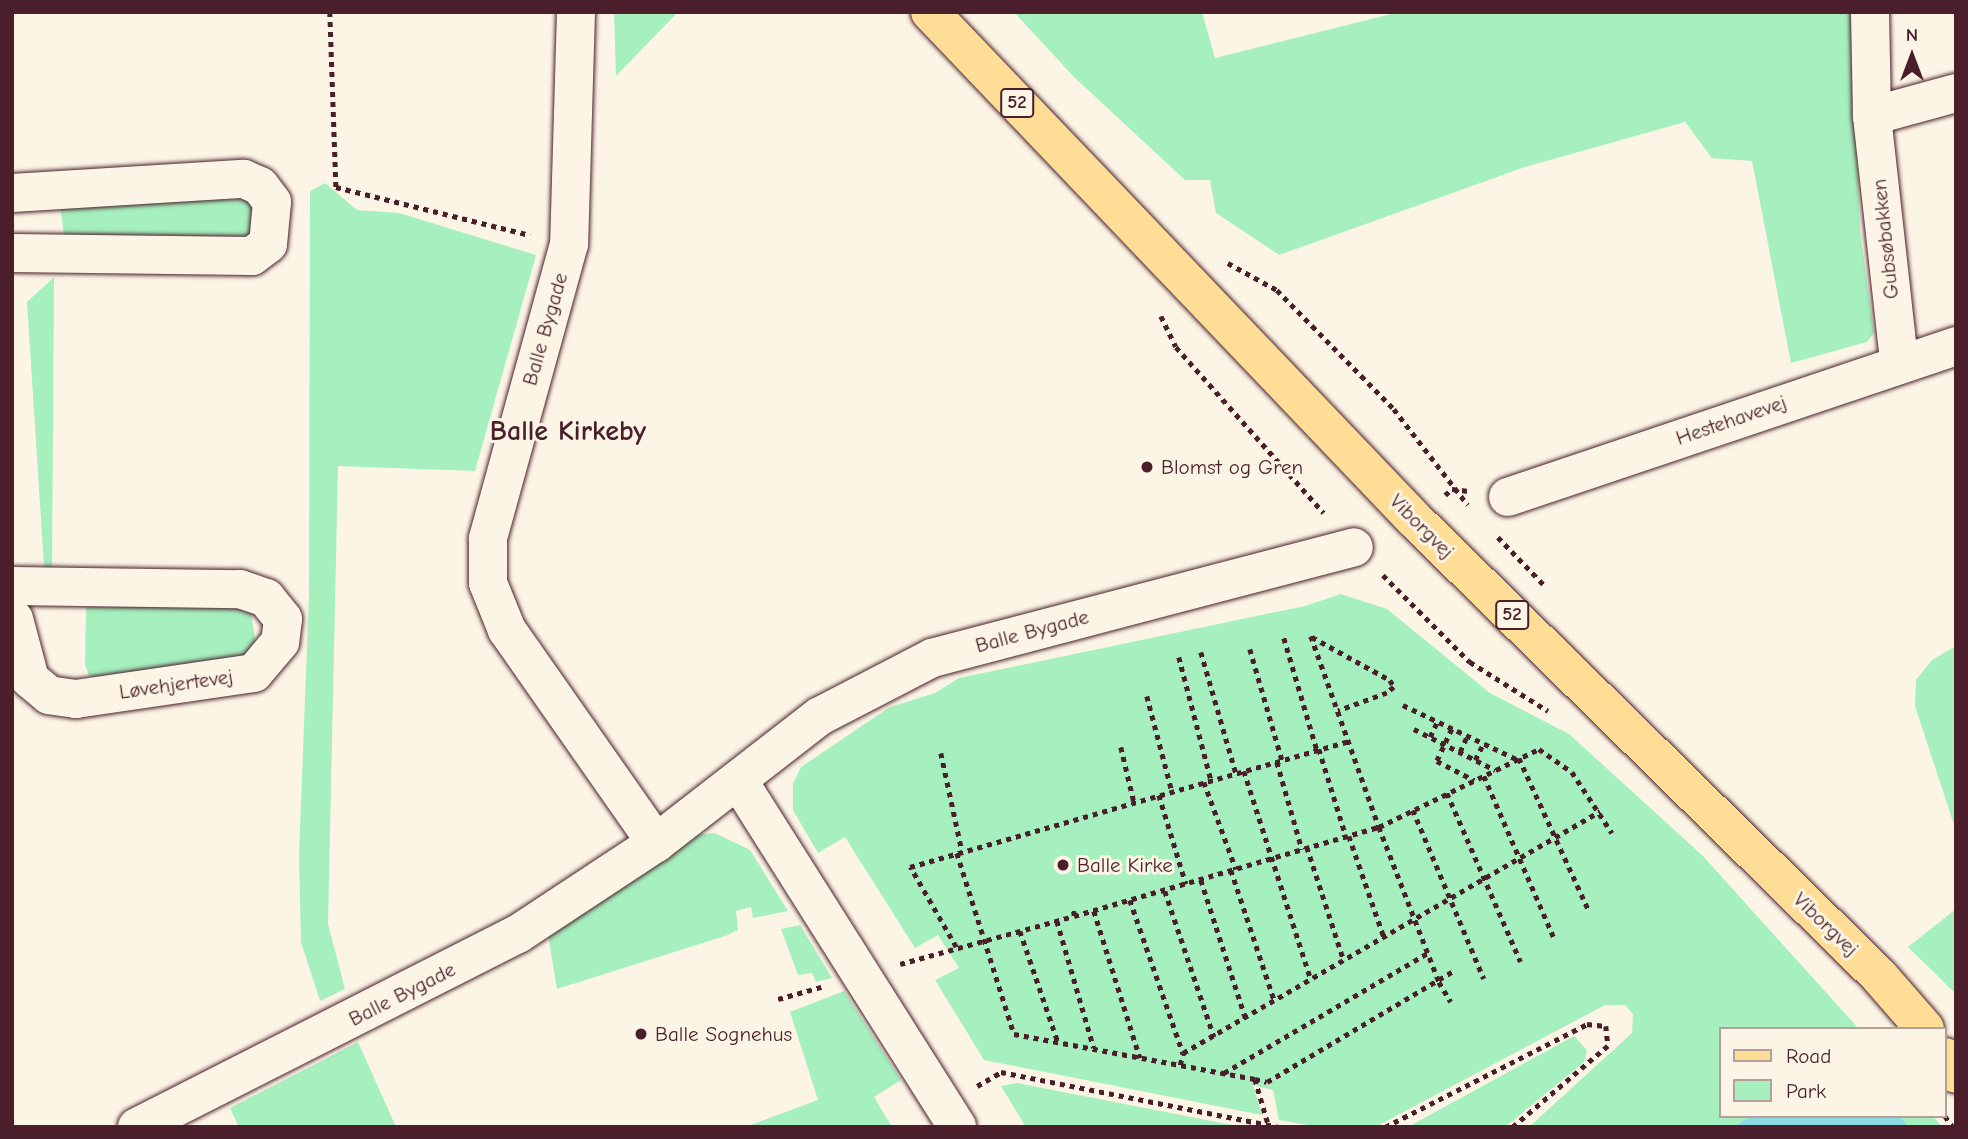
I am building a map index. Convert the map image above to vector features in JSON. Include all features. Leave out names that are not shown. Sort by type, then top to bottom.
[{"type":"main road","name":"Viborgvej","points":[[930,12],[1414,519],[1879,976],[1924,1027]]},
{"type":"street","name":"Balle Bygade","points":[[576,12],[569,244],[488,539],[488,583],[507,630],[656,843]]},
{"type":"street","name":"Gubsøbakken","points":[[1870,12],[1871,116],[1899,362]]},
{"type":"street","points":[[1871,116],[1956,93]]},
{"type":"street","points":[[12,193],[244,179],[260,186],[272,202],[272,229],[268,244],[252,256],[12,253]]},
{"type":"street","name":"Hestehavevej","points":[[1499,513],[1899,362],[1956,346]]},
{"type":"street","name":"Balle Bygade","points":[[137,1127],[518,934],[656,843],[820,716],[932,658],[1354,547]]},
{"type":"street","name":"Løvehjertevej","points":[[240,589],[266,598],[283,619],[280,642],[254,673],[76,699],[48,695],[30,679],[13,605],[240,589]]},
{"type":"street","points":[[738,780],[950,1116]]},
{"type":"path","points":[[330,12],[336,187],[569,244]]},
{"type":"path","points":[[1219,258],[1277,290],[1394,409],[1472,509]]},
{"type":"path","points":[[1499,513],[1549,590]]},
{"type":"path","points":[[1338,711],[1387,693],[1394,687],[1390,680],[1311,636],[1379,827],[1439,982],[1451,1002]]},
{"type":"path","points":[[1284,638],[1318,750],[1384,938]]},
{"type":"path","points":[[1250,649],[1305,848],[1344,961]]},
{"type":"path","points":[[1201,652],[1236,774]]},
{"type":"path","points":[[1179,657],[1210,780]]},
{"type":"path","points":[[1147,696],[1172,791]]},
{"type":"path","points":[[1403,705],[1517,759],[1588,909]]},
{"type":"path","points":[[1430,737],[1437,722]]},
{"type":"path","points":[[1414,729],[1495,770]]},
{"type":"path","points":[[1452,729],[1437,761],[1474,780]]},
{"type":"path","points":[[1460,752],[1467,736]]},
{"type":"path","points":[[956,947],[910,867],[1349,741]]},
{"type":"path","points":[[1475,760],[1483,744]]},
{"type":"path","points":[[1121,747],[1134,802]]},
{"type":"path","points":[[778,999],[956,947],[1165,891],[1379,827],[1539,749],[1572,772],[1612,833]]},
{"type":"path","points":[[941,753],[959,852],[1014,1034],[1267,1082],[1439,982],[1453,971]]},
{"type":"path","points":[[1244,771],[1269,859],[1311,980]]},
{"type":"path","points":[[1483,775],[1555,940]]},
{"type":"path","points":[[1204,782],[1275,1002]]},
{"type":"path","points":[[1447,793],[1482,880],[1521,962]]},
{"type":"path","points":[[1159,795],[1186,884]]},
{"type":"path","points":[[1413,810],[1448,900],[1484,979]]},
{"type":"path","points":[[1183,1054],[1600,811]]},
{"type":"path","points":[[1201,880],[1246,1019]]},
{"type":"path","points":[[1165,891],[1214,1037]]},
{"type":"path","points":[[1130,900],[1183,1054],[1180,1065]]},
{"type":"path","points":[[1073,909],[1074,916]]},
{"type":"path","points":[[1094,911],[1140,1058]]},
{"type":"path","points":[[1057,921],[1094,1049]]},
{"type":"path","points":[[1020,931],[1058,1042]]},
{"type":"path","points":[[1224,1073],[1428,953]]},
{"type":"path","points":[[1385,1127],[1587,1024],[1606,1026],[1608,1046],[1513,1127]]},
{"type":"path","points":[[950,1116],[1001,1072],[1279,1127]]},
{"type":"path","points":[[1255,1079],[1269,1126]]},
{"type":"green space","points":[[614,12],[678,12],[616,76]]},
{"type":"green space","points":[[1014,12],[1202,12],[1215,58],[1399,12],[1851,12],[1860,231],[1874,333],[1867,342],[1791,363],[1752,161],[1712,158],[1685,122],[1525,167],[1279,255],[1216,213],[1210,180],[1185,180],[1074,77]]},
{"type":"green space","points":[[325,183],[357,210],[399,213],[536,255],[475,471],[338,466],[328,924],[345,989],[320,1001],[301,942],[299,856],[309,595],[310,191]]},
{"type":"green space","points":[[233,194],[253,205],[257,231],[247,239],[64,237],[60,203]]},
{"type":"green space","points":[[54,277],[52,571],[44,566],[27,302]]},
{"type":"green space","points":[[1341,594],[1387,609],[1490,693],[1569,734],[1703,856],[1857,1027],[1720,1027],[1720,1118],[1749,1118],[1733,1127],[1529,1127],[1632,1033],[1633,1014],[1625,1005],[1605,1005],[1377,1126],[1367,1127],[1320,1127],[1279,1120],[1273,1090],[1253,1085],[1262,1115],[984,1060],[935,980],[959,968],[938,935],[915,948],[845,837],[818,853],[793,810],[793,784],[801,767],[890,707],[935,693],[959,678],[1305,606]]},
{"type":"green space","points":[[86,607],[231,607],[251,613],[255,640],[247,656],[102,678],[89,676],[85,664]]},
{"type":"green space","points":[[1956,646],[1956,831],[1915,706],[1916,680],[1932,660]]},
{"type":"green space","points":[[715,833],[750,850],[788,911],[753,918],[751,907],[736,911],[738,930],[725,936],[557,989],[548,935],[694,835]]},
{"type":"green space","points":[[1956,909],[1956,994],[1908,947]]},
{"type":"green space","points":[[800,925],[832,978],[816,982],[812,973],[798,975],[781,929]]},
{"type":"green space","points":[[844,991],[901,1080],[874,1097],[892,1127],[745,1127],[818,1100],[790,1012]]},
{"type":"green space","points":[[1574,1036],[1587,1050],[1584,1062],[1505,1127],[1408,1127]]},
{"type":"green space","points":[[358,1042],[396,1127],[239,1127],[230,1108]]},
{"type":"green space","points":[[1017,1083],[1242,1127],[1026,1127],[1001,1086]]},
{"type":"green space","points":[[1902,1118],[1935,1118],[1942,1127],[1909,1127]]},
{"type":"water","points":[[1749,1118],[1902,1118],[1909,1127],[1733,1127]]},
{"type":"place","name":"Blomst og Gren","points":[[1147,467]]},
{"type":"place","name":"Balle Kirke","points":[[1063,865]]},
{"type":"place","name":"Balle Sognehus","points":[[641,1034]]},
{"type":"district","name":"Balle Kirkeby","points":[[568,431]]}]
